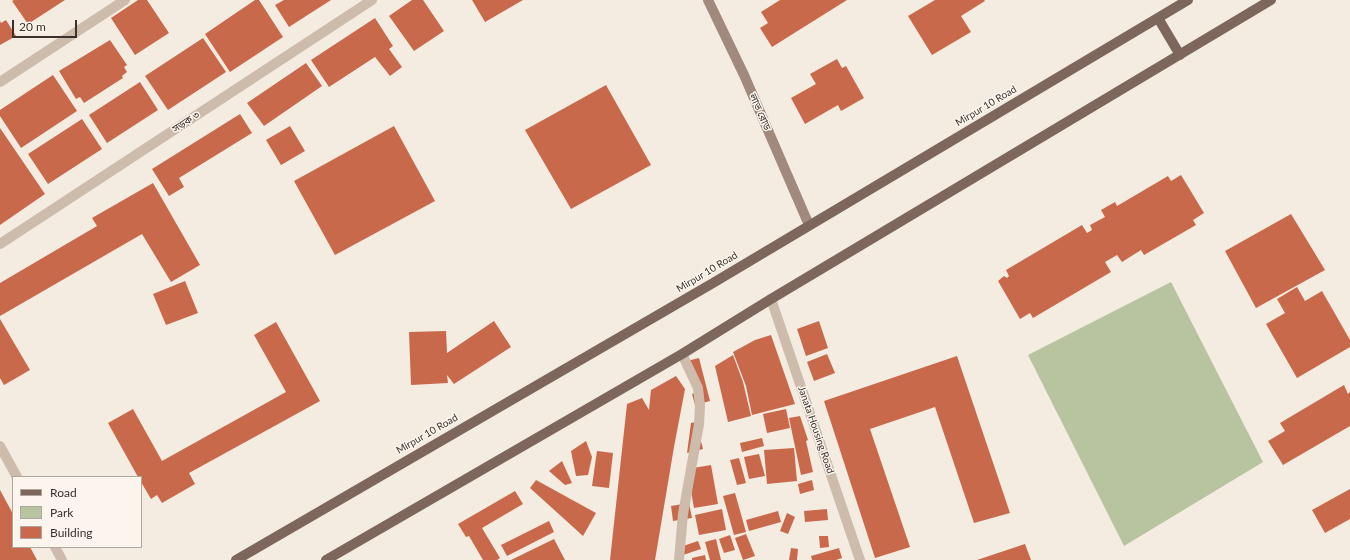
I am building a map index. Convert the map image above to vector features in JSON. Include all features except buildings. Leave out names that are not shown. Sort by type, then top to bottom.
[{"type":"main road","name":"Mirpur 10 Road","points":[[236,560],[640,325],[1188,0]]},
{"type":"main road","points":[[326,560],[682,354],[771,299],[1271,0]]},
{"type":"main road","points":[[1158,18],[1180,54]]},
{"type":"street","points":[[0,82],[125,0]]},
{"type":"street","name":"সড়ক ৩","points":[[0,244],[372,0]]},
{"type":"street","name":"লাভ রোড","points":[[708,0],[744,75],[809,225]]},
{"type":"street","name":"Janata Housing Road","points":[[771,299],[860,560]]},
{"type":"street","points":[[678,560],[683,514],[699,424],[700,406],[698,388],[682,354]]},
{"type":"street","points":[[0,446],[16,476]]},
{"type":"street","points":[[56,548],[62,560]]},
{"type":"green space","points":[[1171,282],[1263,462],[1124,546],[1028,355]]}]
